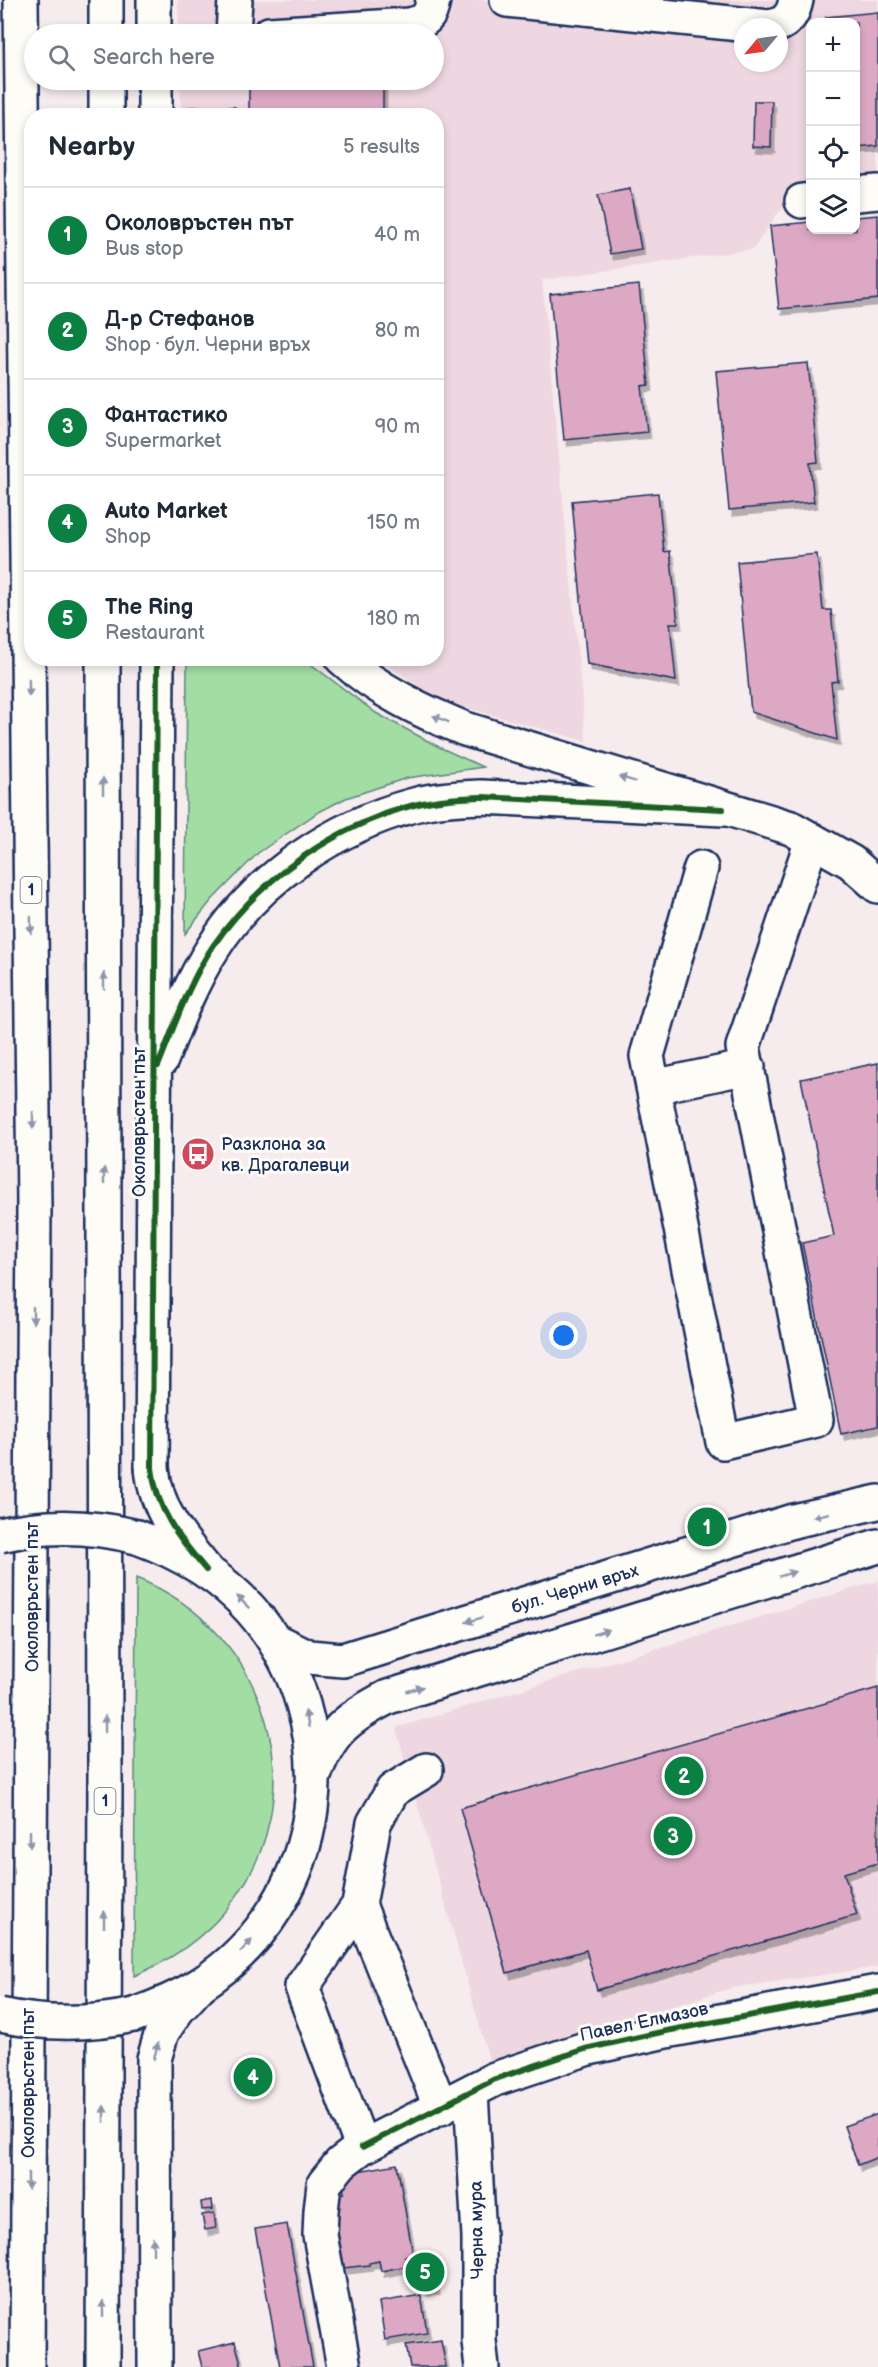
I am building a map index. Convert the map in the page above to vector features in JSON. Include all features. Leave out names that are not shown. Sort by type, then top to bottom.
[{"type":"main road","name":"Околовръстен път","points":[[21,0],[24,278]]},
{"type":"main road","points":[[106,0],[106,24]]},
{"type":"main road","points":[[154,0],[154,24]]},
{"type":"main road","points":[[233,24],[234,0]]},
{"type":"main road","points":[[398,24],[423,22],[432,11],[433,0]]},
{"type":"main road","points":[[507,0],[734,23]]},
{"type":"main road","points":[[788,20],[794,12],[796,0]]},
{"type":"main road","points":[[106,90],[106,108]]},
{"type":"main road","points":[[155,90],[155,108]]},
{"type":"main road","points":[[860,194],[878,192]]},
{"type":"main road","name":"Околовръстен път","points":[[27,2367],[34,1206],[28,666]]},
{"type":"main road","name":"Околовръстен път","points":[[103,666],[105,1222],[103,2367]]},
{"type":"main road","name":"Околовръстен път","points":[[157,666],[152,1468],[154,1486],[163,1511],[206,1570]]},
{"type":"main road","points":[[352,666],[381,688],[426,713],[465,729],[791,828],[851,862],[878,886]]},
{"type":"main road","points":[[154,1075],[186,999],[212,948],[239,912],[297,862],[346,831],[379,816],[415,804],[447,799],[482,797],[723,809]]},
{"type":"main road","points":[[701,868],[647,1056],[723,1442],[816,1420],[743,1047],[812,840]]},
{"type":"main road","points":[[653,1087],[748,1067]]},
{"type":"main road","name":"бул. Черни връх","points":[[274,1640],[309,1657],[343,1660],[793,1521],[878,1502]]},
{"type":"main road","points":[[0,1535],[36,1528],[80,1527],[137,1537],[167,1548],[206,1570],[228,1587],[250,1609],[274,1640],[291,1672],[307,1716],[314,1777]]},
{"type":"main road","points":[[154,2367],[154,2059],[162,2032],[178,2009],[202,1984],[237,1956],[254,1938],[286,1891],[308,1830],[314,1777],[322,1751],[337,1731],[361,1711],[388,1697],[878,1546]]},
{"type":"main road","points":[[362,2147],[302,1987],[359,1905],[374,1823],[393,1790],[426,1770]]},
{"type":"main road","points":[[359,1905],[441,2108]]},
{"type":"main road","points":[[0,2015],[48,2024],[75,2024],[134,2015],[165,2004],[202,1984]]},
{"type":"main road","name":"Павел Елмазов","points":[[344,2367],[320,2235],[321,2211],[324,2184],[340,2163],[362,2147],[495,2079],[585,2049],[666,2031],[878,1992]]},
{"type":"main road","name":"Черна мура","points":[[471,2092],[478,2215],[479,2341],[482,2367]]},
{"type":"shaded area","points":[[178,0],[878,0],[878,180],[860,182],[860,18],[806,18],[806,188],[777,214],[753,249],[542,280],[586,741],[442,701],[389,666],[444,666],[444,108],[181,108],[180,90],[444,90],[444,24],[179,24]]},
{"type":"shaded area","points":[[878,1581],[878,1967],[731,1988],[490,2063],[396,1728]]},
{"type":"green space","points":[[187,666],[313,666],[376,713],[439,747],[483,767],[407,778],[346,798],[317,813],[258,853],[211,901],[185,934]]},
{"type":"green space","points":[[136,1578],[182,1603],[220,1636],[248,1676],[266,1722],[274,1769],[270,1818],[254,1866],[226,1910],[184,1949],[134,1976]]},
{"type":"building","points":[[878,12],[878,146],[860,148],[860,18],[826,17]]},
{"type":"building","points":[[249,90],[383,90],[383,108],[249,108]]},
{"type":"building","points":[[754,101],[772,101],[771,147],[753,146]]},
{"type":"building","points":[[189,107],[235,107],[235,108]]},
{"type":"building","points":[[630,189],[641,249],[610,254],[598,195]]},
{"type":"building","points":[[878,215],[878,299],[779,309],[770,226],[806,222],[806,234],[860,234],[860,217]]},
{"type":"building","points":[[639,285],[649,385],[642,386],[647,432],[564,440],[550,294]]},
{"type":"building","points":[[808,363],[818,462],[810,463],[814,502],[729,510],[716,371]]},
{"type":"building","points":[[658,493],[664,552],[670,551],[678,623],[670,623],[676,681],[587,664],[572,501]]},
{"type":"building","points":[[817,554],[823,610],[831,610],[838,681],[831,682],[837,740],[751,712],[737,562]]},
{"type":"building","points":[[878,1063],[878,1426],[841,1434],[802,1243],[834,1236],[801,1079]]},
{"type":"building","points":[[878,1688],[878,1863],[844,1873],[857,1915],[597,1990],[586,1950],[507,1973],[460,1808]]},
{"type":"building","points":[[878,2114],[878,2157],[858,2165],[844,2126]]},
{"type":"building","points":[[397,2164],[413,2255],[405,2257],[407,2266],[381,2271],[379,2261],[369,2263],[369,2265],[344,2268],[331,2196],[344,2193],[341,2174]]},
{"type":"building","points":[[212,2200],[213,2209],[202,2210],[201,2202]]},
{"type":"building","points":[[214,2213],[216,2228],[205,2230],[202,2215]]},
{"type":"building","points":[[287,2224],[313,2367],[280,2367],[255,2229]]},
{"type":"building","points":[[433,2257],[436,2289],[424,2290],[420,2258]]},
{"type":"building","points":[[421,2295],[427,2333],[385,2340],[379,2302]]},
{"type":"building","points":[[441,2340],[446,2367],[410,2367],[406,2345]]},
{"type":"building","points":[[235,2342],[242,2367],[202,2367],[198,2351]]},
{"type":"cycle path","points":[[157,666],[152,1468],[154,1483],[164,1511],[187,1547],[206,1570]]},
{"type":"cycle path","points":[[158,1066],[182,1005],[204,960],[232,921],[276,877],[328,841],[356,826],[414,805],[474,797],[723,809]]},
{"type":"cycle path","points":[[362,2147],[495,2079],[585,2049],[666,2031],[878,1992]]},
{"type":"place","name":"Разклона за кв. Драгалевци","points":[[198,1154]]},
{"type":"place","name":"Околовръстен път","points":[[707,1527]]},
{"type":"place","name":"Д-р Стефанов","points":[[684,1776]]},
{"type":"place","name":"Фантастико","points":[[673,1836]]},
{"type":"place","name":"Auto Market","points":[[253,2077]]},
{"type":"place","name":"The Ring","points":[[425,2272]]}]
